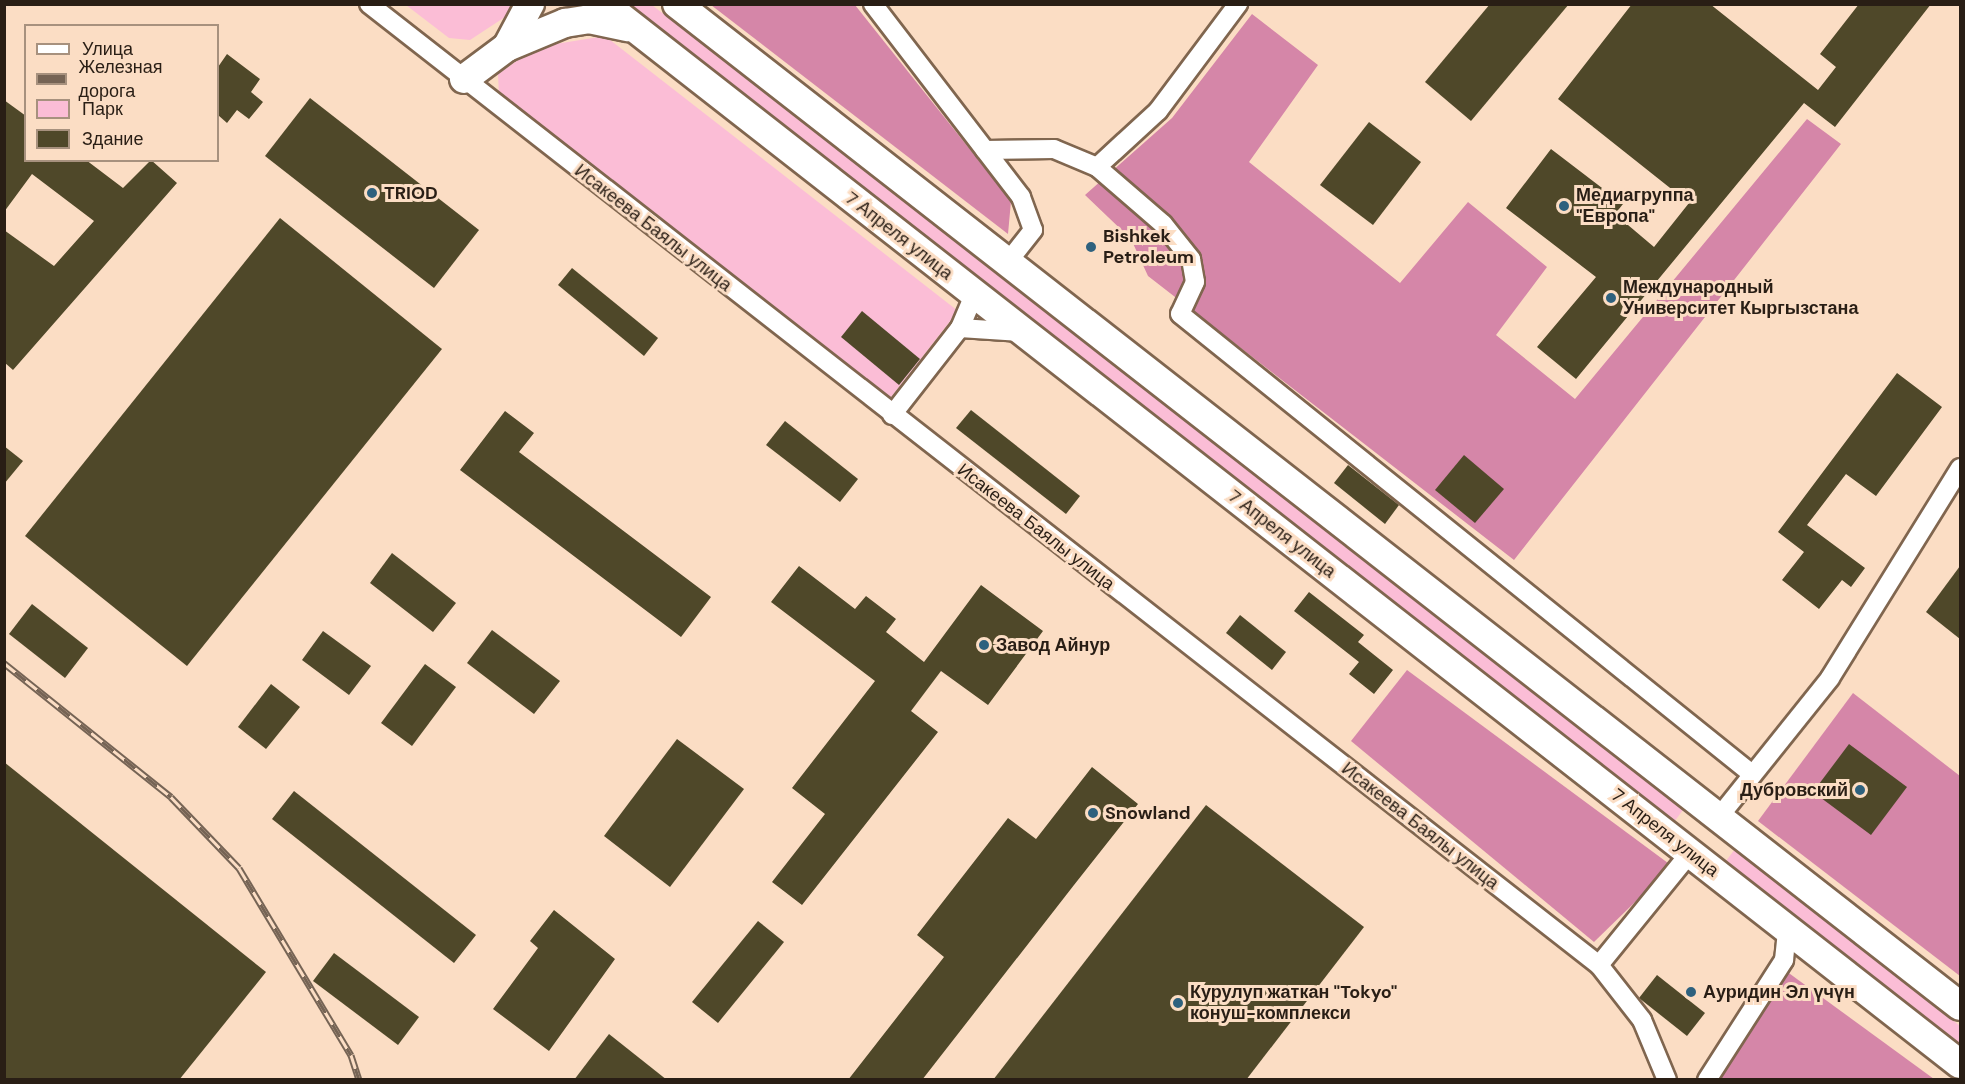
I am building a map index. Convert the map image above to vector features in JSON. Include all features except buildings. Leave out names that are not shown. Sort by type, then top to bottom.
[{"type":"main road","points":[[507,47],[530,4]]},
{"type":"main road","name":"7 Апреля улица","points":[[604,4],[1960,1064]]},
{"type":"main road","points":[[677,4],[1960,1006]]},
{"type":"main road","points":[[464,79],[507,47],[565,23],[589,19],[634,28]]},
{"type":"main road","points":[[1690,853],[1718,818]]},
{"type":"street","name":"Исакеева Баялы улица","points":[[369,4],[892,415],[1599,965],[1642,1020],[1667,1080]]},
{"type":"street","points":[[873,4],[1021,197],[1033,230],[1006,263]]},
{"type":"street","points":[[1097,167],[1158,111],[1238,4]]},
{"type":"street","points":[[985,150],[1054,149],[1097,167],[1163,224],[1191,259],[1195,282],[1180,314],[1752,774]]},
{"type":"street","points":[[892,415],[960,328],[974,295]]},
{"type":"street","points":[[960,328],[1023,332]]},
{"type":"street","points":[[1718,818],[1830,678],[1960,468]]},
{"type":"street","points":[[1599,965],[1690,853]]},
{"type":"street","points":[[1707,1080],[1784,960],[1787,928]]},
{"type":"green space","points":[[406,5],[515,5],[514,11],[470,40],[449,38]]},
{"type":"green space","points":[[625,5],[652,5],[1683,810],[1674,822]]},
{"type":"green space","points":[[605,36],[958,311],[888,401],[499,96],[498,74],[537,47]]},
{"type":"green space","points":[[1735,849],[1960,1026],[1960,1045],[1726,861]]},
{"type":"shaded area","points":[[711,5],[855,5],[1011,201],[1008,234]]},
{"type":"shaded area","points":[[1252,14],[1318,65],[1249,162],[1400,283],[1468,202],[1547,267],[1496,335],[1575,399],[1807,119],[1841,144],[1514,560],[1148,276],[1131,239],[1085,195],[1172,118]]},
{"type":"shaded area","points":[[1407,670],[1672,866],[1594,942],[1351,741]]},
{"type":"shaded area","points":[[1853,693],[1960,776],[1960,976],[1758,821]]},
{"type":"shaded area","points":[[1786,971],[1934,1079],[1712,1080]]},
{"type":"railway","points":[[4,663],[171,797],[239,868],[351,1055],[359,1080]]},
{"type":"place","name":"TRIOD","points":[[372,193]]},
{"type":"place","name":"Медиагруппа \"Европа\"","points":[[1564,206]]},
{"type":"place","name":"Bishkek Petroleum","points":[[1091,247]]},
{"type":"place","name":"Международный Университет Кыргызстана","points":[[1611,298]]},
{"type":"place","name":"Завод Айнур","points":[[984,645]]},
{"type":"place","name":"Дубровский","points":[[1860,790]]},
{"type":"place","name":"Snowland","points":[[1093,813]]},
{"type":"place","name":"Ауридин Эл үчүн","points":[[1691,992]]},
{"type":"place","name":"Курулуп жаткан \"Tokyo\" конуш-комплекси","points":[[1178,1003]]}]
